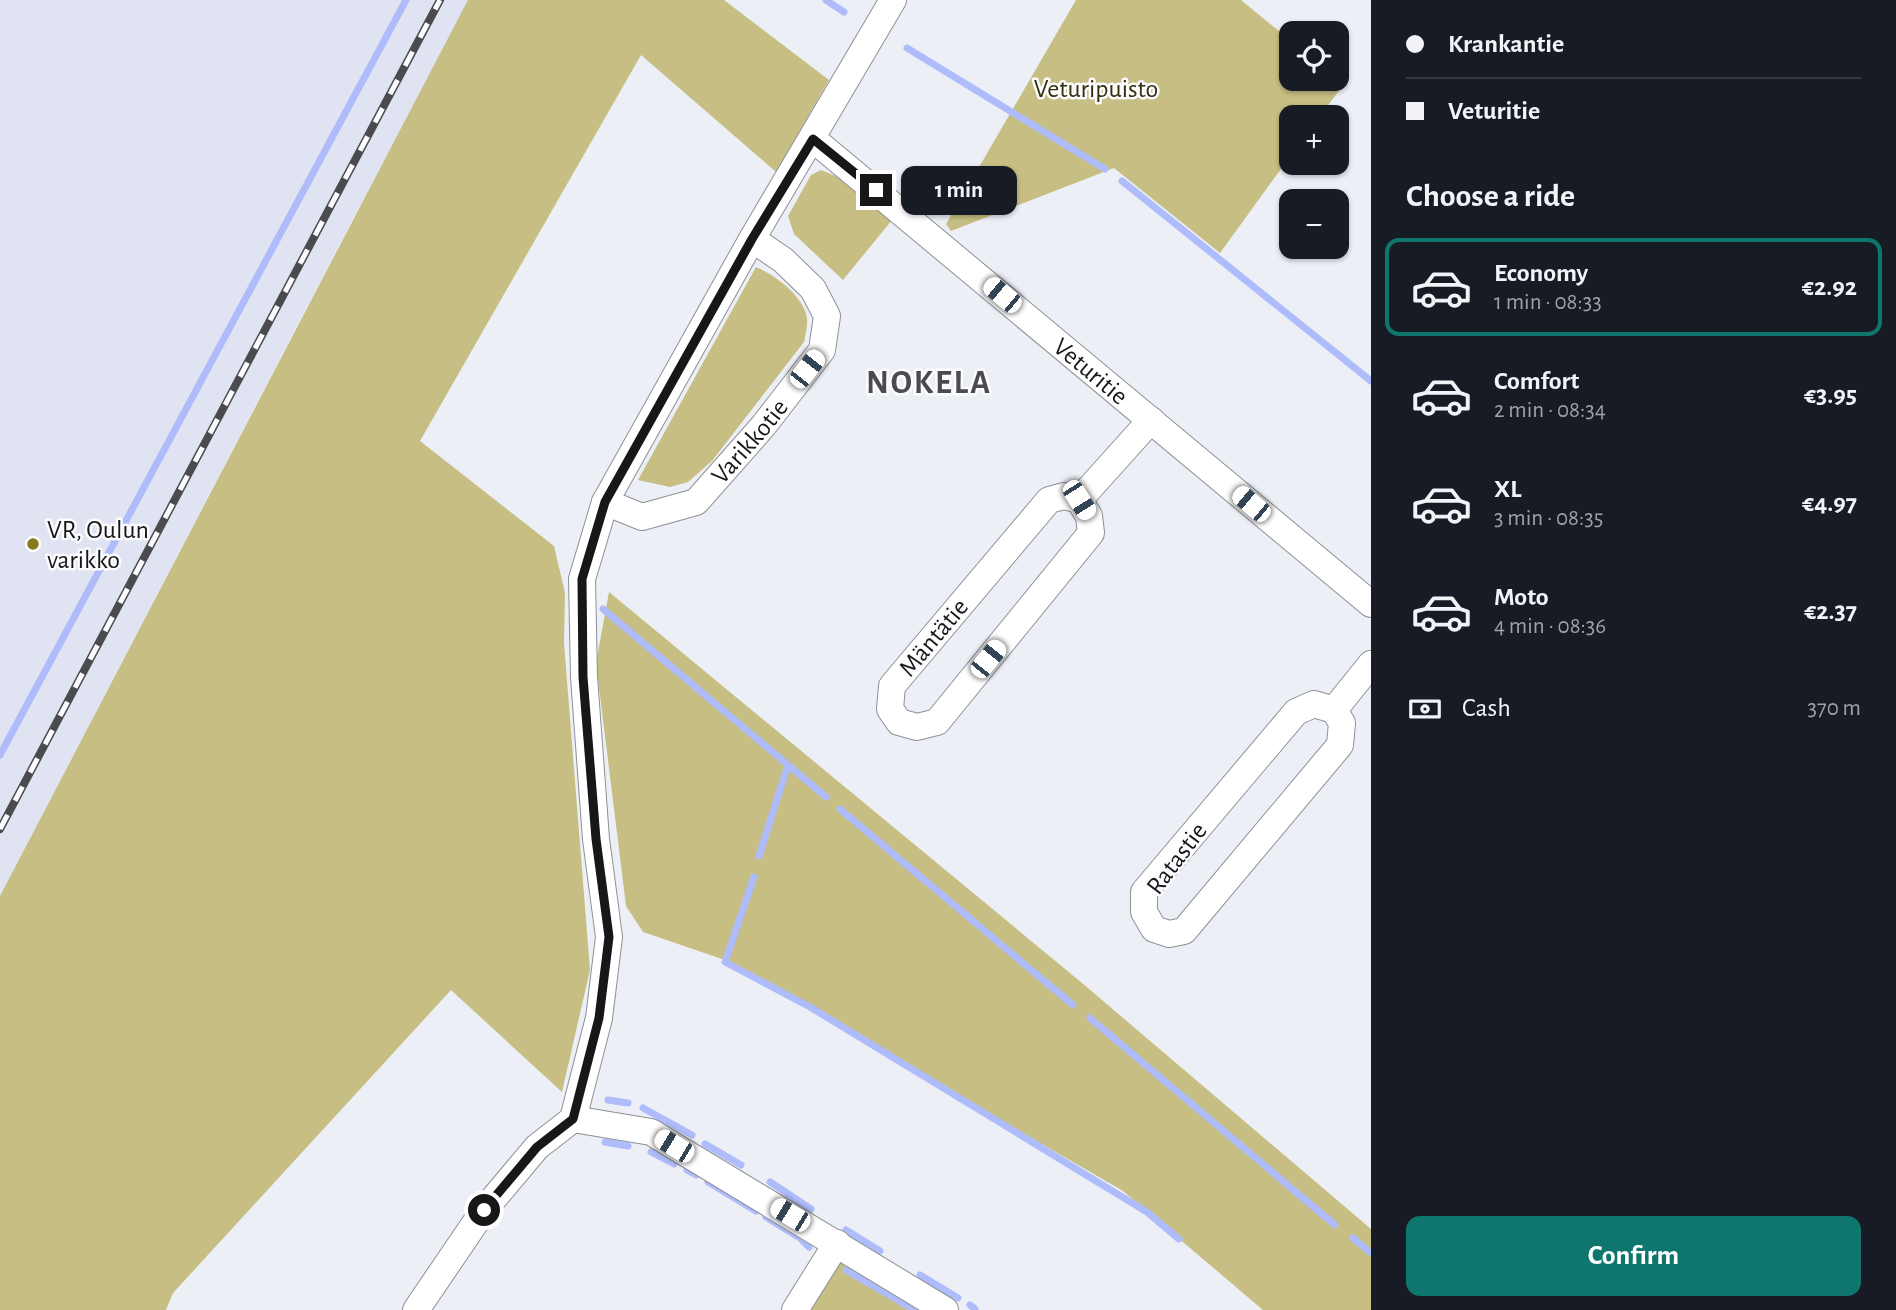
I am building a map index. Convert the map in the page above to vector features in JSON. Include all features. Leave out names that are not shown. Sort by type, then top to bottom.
[{"type":"street","points":[[416,1310],[484,1210],[537,1147],[573,1119],[599,1018],[609,937],[596,839],[583,677],[582,579],[605,502],[752,239],[893,0]]},
{"type":"street","name":"Veturitie","points":[[813,139],[939,241],[1371,604]]},
{"type":"street","name":"Varikkotie","points":[[605,502],[642,517],[696,502],[764,425],[822,350],[827,316],[813,289],[783,260],[752,239]]},
{"type":"street","points":[[1079,500],[1151,420]]},
{"type":"street","name":"Mäntätie","points":[[1063,496],[1079,500],[1089,516],[1091,533],[936,722],[917,727],[899,722],[890,709],[892,686],[1049,500],[1063,496]]},
{"type":"street","points":[[1334,710],[1371,664]]},
{"type":"street","name":"Ratastie","points":[[1314,704],[1334,710],[1342,723],[1340,745],[1184,931],[1169,934],[1154,929],[1144,912],[1144,891],[1296,712],[1314,704]]},
{"type":"street","points":[[573,1119],[651,1132],[945,1310]]},
{"type":"street","points":[[795,1310],[837,1243]]},
{"type":"shaded area","points":[[0,0],[471,0],[350,224],[0,896]]},
{"type":"green space","points":[[468,0],[724,0],[829,80],[776,172],[641,55],[420,441],[554,546],[565,593],[564,643],[590,970],[562,1092],[451,990],[173,1293],[166,1310],[0,1310],[0,896]]},
{"type":"green space","name":"Veturipuisto","points":[[1076,0],[1241,0],[1279,31],[1279,91],[1339,91],[1328,105],[1279,105],[1279,172],[1220,253],[1114,168],[951,231],[946,224]]},
{"type":"green space","points":[[821,170],[843,179],[892,220],[843,280],[794,234],[788,216],[811,175]]},
{"type":"green space","points":[[756,267],[780,281],[801,303],[807,319],[804,342],[712,461],[688,482],[670,487],[638,480]]},
{"type":"green space","points":[[609,592],[1082,983],[1371,1229],[1371,1310],[1263,1310],[1123,1191],[725,960],[643,932],[626,906],[596,663]]},
{"type":"green space","points":[[845,1260],[928,1310],[807,1310],[836,1265]]},
{"type":"waterway","points":[[0,755],[406,0]]},
{"type":"waterway","points":[[826,0],[844,12]]},
{"type":"waterway","points":[[907,48],[1105,169]]},
{"type":"waterway","points":[[1122,181],[1371,381]]},
{"type":"waterway","points":[[603,609],[826,797]]},
{"type":"waterway","points":[[759,856],[788,765]]},
{"type":"waterway","points":[[840,809],[1073,1005]]},
{"type":"waterway","points":[[754,877],[725,962],[810,1007],[1147,1212],[1179,1239]]},
{"type":"waterway","points":[[1090,1018],[1335,1225]]},
{"type":"waterway","points":[[608,1100],[628,1103]]},
{"type":"waterway","points":[[643,1108],[692,1135]]},
{"type":"waterway","points":[[605,1142],[628,1146]]},
{"type":"waterway","points":[[705,1144],[741,1165]]},
{"type":"waterway","points":[[651,1152],[674,1164]]},
{"type":"waterway","points":[[687,1170],[696,1175]]},
{"type":"waterway","points":[[708,1182],[756,1211]]},
{"type":"waterway","points":[[770,1182],[811,1209]]},
{"type":"waterway","points":[[766,1217],[800,1238],[809,1247]]},
{"type":"waterway","points":[[846,1230],[880,1251]]},
{"type":"waterway","points":[[1353,1238],[1371,1253]]},
{"type":"waterway","points":[[846,1270],[915,1310]]},
{"type":"waterway","points":[[920,1275],[958,1298]]},
{"type":"waterway","points":[[970,1305],[975,1309]]},
{"type":"railway","points":[[0,829],[440,0]]},
{"type":"place","name":"VR, Oulun varikko","points":[[33,544]]},
{"type":"district","name":"NOKELA","points":[[929,381]]},
{"type":"route","points":[[484,1210],[537,1147],[573,1119],[599,1018],[609,937],[596,839],[583,677],[582,579],[605,502],[752,239],[813,139],[876,190]]}]
